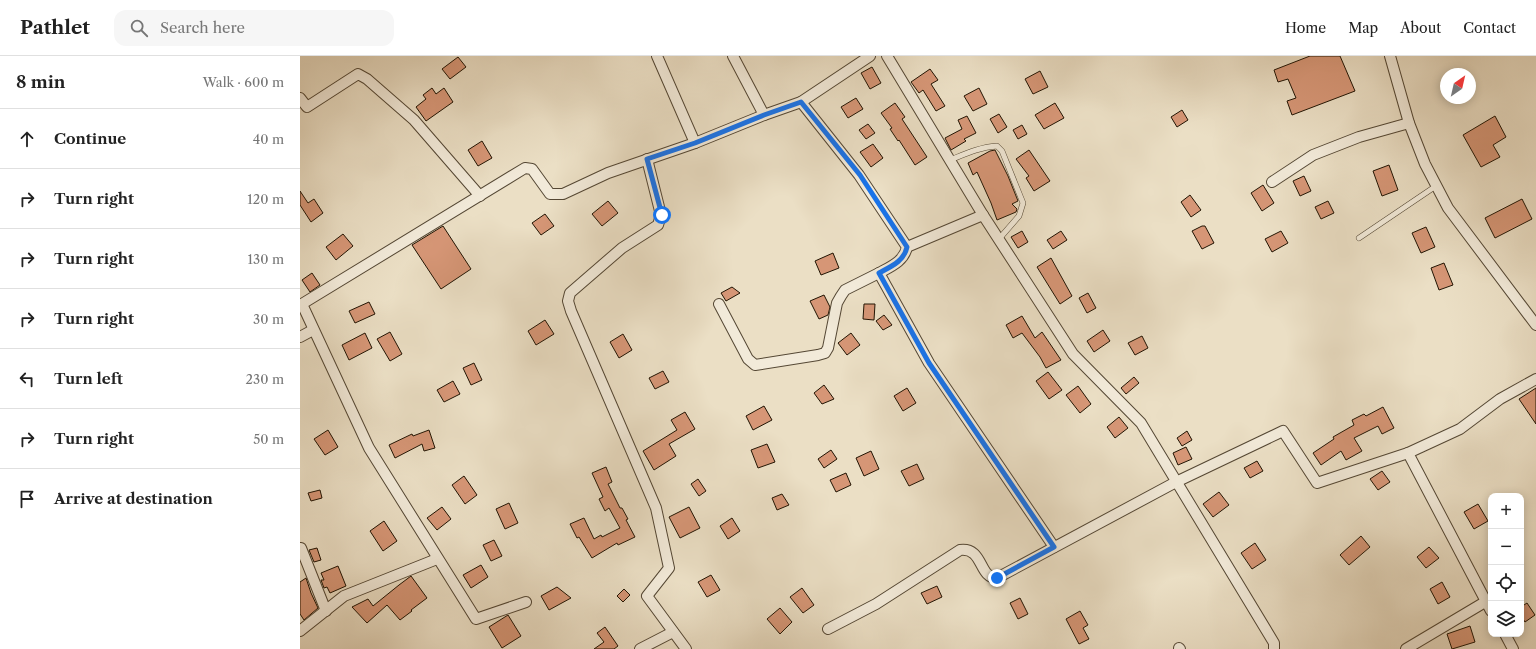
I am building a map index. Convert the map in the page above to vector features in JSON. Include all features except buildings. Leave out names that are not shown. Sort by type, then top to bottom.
[{"type":"street","points":[[657,56],[695,143]]},
{"type":"street","points":[[733,56],[764,115]]},
{"type":"street","points":[[526,602],[476,619],[437,559],[369,448],[302,304],[525,168],[532,169],[550,194],[563,194],[608,173],[695,143],[764,115],[801,102],[870,56]]},
{"type":"street","points":[[887,56],[983,215],[1073,354],[1141,423],[1274,643],[1274,649]]},
{"type":"street","points":[[1390,56],[1409,123],[1425,164],[1436,186],[1448,208],[1536,325]]},
{"type":"street","points":[[300,98],[307,107],[358,74],[367,79],[414,120],[480,196]]},
{"type":"street","points":[[719,304],[748,359],[755,365],[818,355],[825,353],[828,348],[837,303],[845,290],[899,262],[905,254],[907,247],[860,175],[801,102]]},
{"type":"street","points":[[1272,182],[1313,155],[1358,137],[1409,123]]},
{"type":"street","points":[[647,159],[662,215],[658,225],[622,248],[570,293],[568,301],[656,508],[669,568],[647,596],[686,649]]},
{"type":"street","points":[[907,247],[983,215]]},
{"type":"street","points":[[879,273],[929,363],[1054,547]]},
{"type":"street","points":[[300,337],[313,330]]},
{"type":"street","points":[[828,629],[876,604],[960,550],[967,549],[973,552],[988,575],[992,578],[997,578],[1176,482],[1283,431],[1317,483],[1408,453],[1460,429],[1500,399],[1536,378]]},
{"type":"street","points":[[1408,453],[1488,606]]},
{"type":"street","points":[[301,548],[326,611]]},
{"type":"street","points":[[300,631],[344,596],[437,559]]},
{"type":"street","points":[[1406,649],[1485,602]]},
{"type":"street","points":[[640,649],[673,632]]},
{"type":"street","points":[[1506,637],[1513,649]]},
{"type":"lane","points":[[950,160],[976,150],[992,146],[997,146],[1002,151],[1023,203],[1019,216],[999,239]]},
{"type":"lane","points":[[1359,238],[1436,186]]},
{"type":"route","points":[[662,215],[647,159],[695,143],[764,115],[801,102],[860,175],[907,247],[905,254],[899,262],[879,273],[929,363],[1054,547],[997,578]]}]
